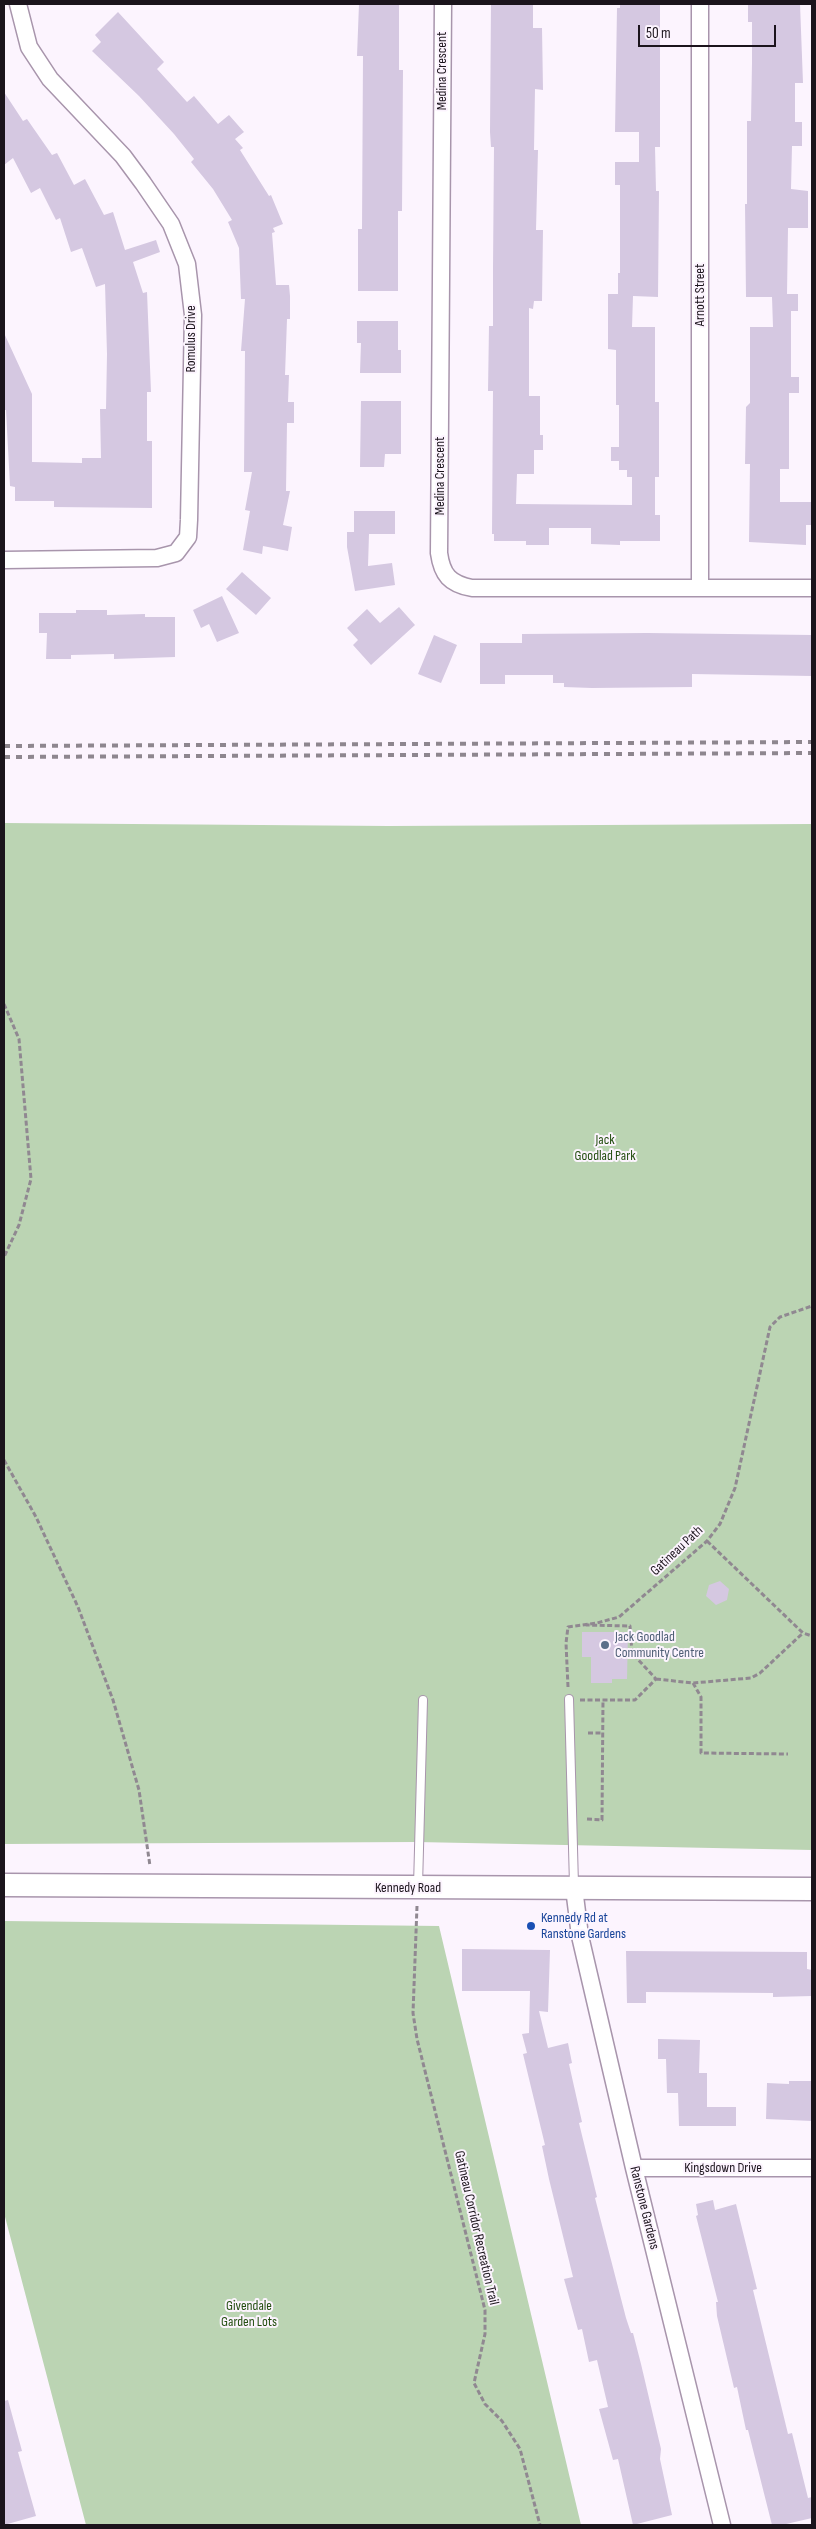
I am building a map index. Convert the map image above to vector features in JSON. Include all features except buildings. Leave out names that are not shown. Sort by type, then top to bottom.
[{"type":"main road","name":"Kennedy Road","points":[[4,1885],[812,1889]]},
{"type":"street","name":"Romulus Drive","points":[[4,560],[156,558],[176,553],[188,537],[189,520],[193,315],[187,264],[171,224],[143,182],[123,156],[50,79],[29,47],[18,4]]},
{"type":"street","name":"Medina Crescent","points":[[443,4],[441,568],[448,579],[458,586],[472,588],[812,588]]},
{"type":"street","name":"Arnott Street","points":[[700,4],[700,587]]},
{"type":"street","name":"Ranstone Gardens","points":[[574,1888],[580,1936],[634,2168],[722,2525]]},
{"type":"street","name":"Kingsdown Drive","points":[[634,2168],[812,2168]]},
{"type":"lane","points":[[569,1699],[574,1888]]},
{"type":"lane","points":[[418,1888],[423,1700]]},
{"type":"path","points":[[4,1004],[19,1039],[31,1179],[18,1225],[4,1257]]},
{"type":"path","name":"Gatineau Path","points":[[569,1699],[567,1629],[570,1625],[586,1624],[619,1617],[707,1541],[723,1519],[735,1488],[770,1327],[780,1317],[812,1306]]},
{"type":"path","points":[[4,1460],[36,1517],[78,1607],[113,1700],[139,1790],[153,1886]]},
{"type":"path","points":[[707,1541],[803,1633],[812,1636]]},
{"type":"path","points":[[586,1624],[630,1626],[632,1653],[656,1679],[693,1683],[740,1680],[754,1677],[803,1633]]},
{"type":"path","points":[[569,1699],[636,1700],[656,1679]]},
{"type":"path","points":[[693,1683],[702,1697],[701,1753],[788,1754]]},
{"type":"path","points":[[587,1819],[602,1820],[603,1700]]},
{"type":"path","points":[[588,1733],[603,1733]]},
{"type":"path","name":"Gatineau Corridor Recreation Trail","points":[[416,1910],[413,2013],[417,2039],[485,2310],[485,2334],[474,2383],[484,2404],[502,2421],[520,2449],[540,2525]]},
{"type":"green space","name":"Jack Goodlad Park","points":[[4,823],[389,826],[812,824],[812,1850],[417,1842],[4,1844]]},
{"type":"green space","name":"Givendale Garden Lots","points":[[4,1921],[439,1926],[581,2525],[86,2525],[4,2213]]},
{"type":"railway","points":[[4,746],[812,742]]},
{"type":"railway","points":[[4,757],[812,753]]},
{"type":"place","name":"Jack Goodlad Community Centre","points":[[605,1645]]},
{"type":"place","name":"Kennedy Rd at Ranstone Gardens","points":[[531,1926]]}]
